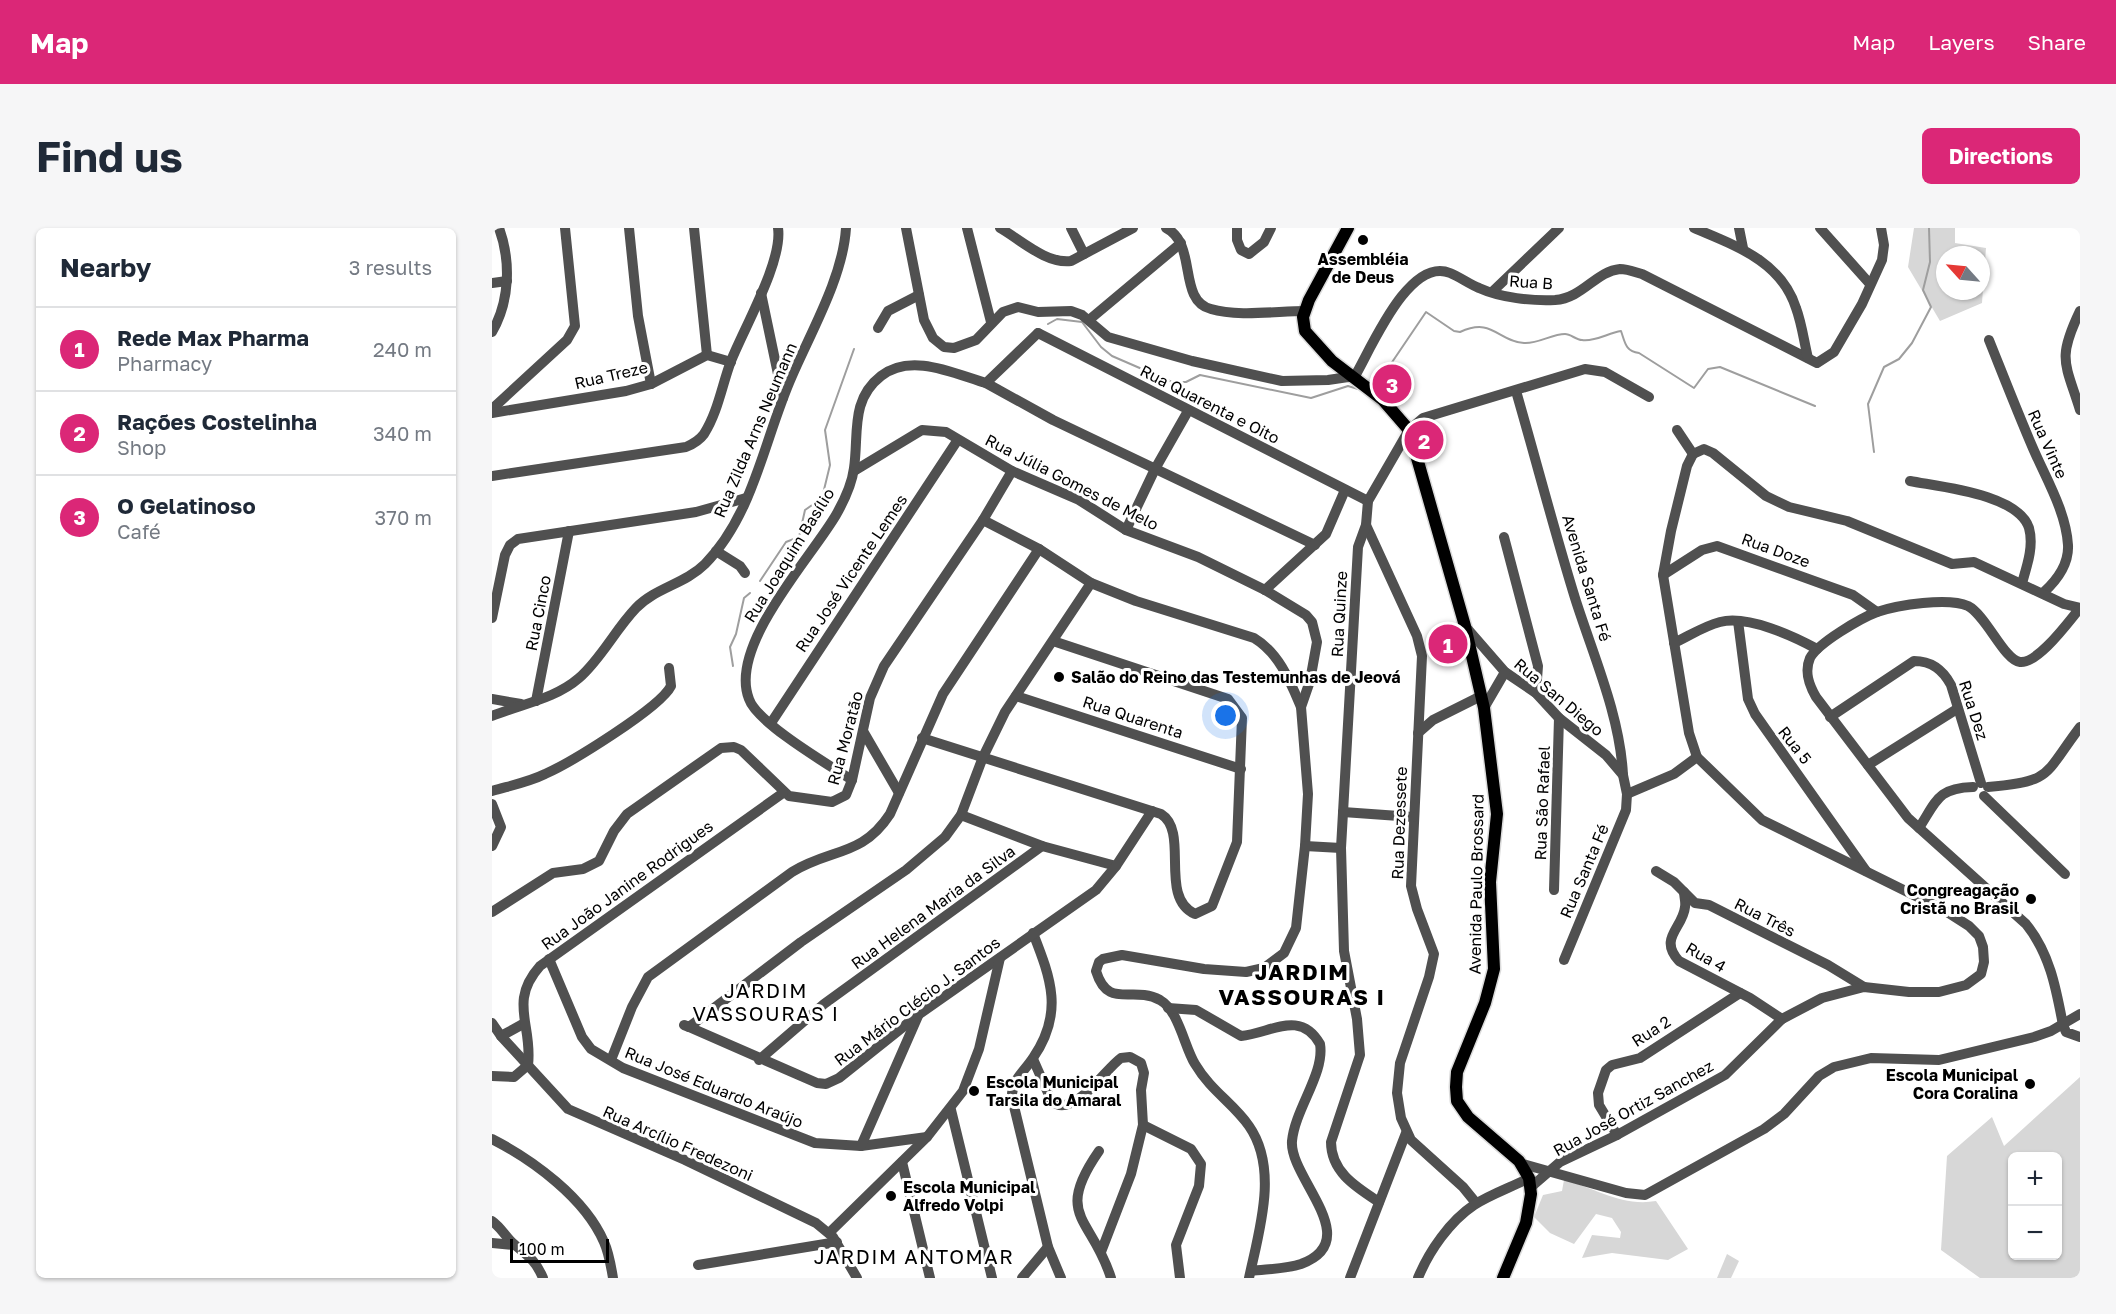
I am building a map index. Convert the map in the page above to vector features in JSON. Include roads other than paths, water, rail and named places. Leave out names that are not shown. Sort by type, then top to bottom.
[{"type":"main road","points":[[1305,311],[1348,228]]},
{"type":"main road","name":"Avenida Paulo Brossard","points":[[1305,311],[1305,331],[1311,340],[1332,361],[1383,400],[1409,430],[1465,626],[1483,702],[1497,814],[1491,882],[1494,969],[1485,1003],[1457,1072],[1457,1101],[1468,1117],[1523,1164],[1530,1182]]},
{"type":"main road","points":[[1503,1278],[1526,1223],[1530,1182]]},
{"type":"street","points":[[492,332],[503,307],[507,281],[499,228]]},
{"type":"street","points":[[492,411],[567,340],[575,326],[565,228]]},
{"type":"street","points":[[629,228],[638,316],[651,384]]},
{"type":"street","points":[[694,228],[707,355],[731,362]]},
{"type":"street","points":[[492,476],[666,451],[694,444],[706,431],[731,362],[761,292],[779,240],[778,228]]},
{"type":"street","name":"Rua Zilda Arns Neumann","points":[[520,704],[536,701],[563,689],[579,678],[638,606],[687,578],[716,551],[733,526],[746,498],[783,399],[836,270],[846,228]]},
{"type":"street","points":[[906,228],[929,332],[944,347],[954,348],[976,340],[1003,312],[1018,307],[1038,312],[1071,311],[1089,320],[1101,333],[1123,342],[1192,361],[1282,381],[1328,380],[1354,376]]},
{"type":"street","points":[[967,228],[991,322]]},
{"type":"street","points":[[1000,228],[1057,261],[1071,261],[1133,228]]},
{"type":"street","points":[[1071,228],[1084,254]]},
{"type":"street","points":[[1166,228],[1181,243],[1193,295],[1204,306],[1225,311],[1305,311]]},
{"type":"street","points":[[1237,228],[1237,240],[1241,250],[1249,254],[1264,242],[1271,228]]},
{"type":"street","points":[[1492,292],[1559,228]]},
{"type":"street","points":[[1694,228],[1743,248],[1776,272],[1787,287],[1796,308],[1808,358],[1817,363],[1834,352],[1862,304],[1882,260],[1884,244],[1881,228]]},
{"type":"street","points":[[1739,228],[1743,248]]},
{"type":"street","points":[[1820,228],[1870,284]]},
{"type":"street","points":[[1089,320],[1181,243]]},
{"type":"street","name":"Rua B","points":[[1354,376],[1394,305],[1409,286],[1426,275],[1439,271],[1449,273],[1492,292],[1555,300],[1567,298],[1612,271],[1622,269],[1642,274],[1808,358]]},
{"type":"street","points":[[492,284],[507,281]]},
{"type":"street","points":[[761,292],[783,399]]},
{"type":"street","points":[[878,328],[888,311],[919,295]]},
{"type":"street","points":[[2080,311],[2069,334],[2064,354],[2080,410]]},
{"type":"street","points":[[986,383],[1038,333],[1038,312]]},
{"type":"street","name":"Rua Quarenta e Oito","points":[[1038,333],[1368,501]]},
{"type":"street","name":"Rua Vinte","points":[[1989,340],[2052,491],[2065,530],[2067,557],[2055,581],[2044,592]]},
{"type":"street","name":"Rua Treze","points":[[492,411],[626,391],[651,384],[707,355]]},
{"type":"street","name":"Rua Joaquim Basílio","points":[[852,780],[771,723],[753,707],[747,692],[747,675],[758,634],[775,602],[836,516],[854,471],[858,413],[867,391],[883,374],[916,365],[986,383],[1053,420],[1315,545]]},
{"type":"street","points":[[1409,430],[1423,418],[1585,369],[1605,372],[1649,397]]},
{"type":"street","name":"Avenida Santa Fé","points":[[1516,391],[1567,573],[1600,670],[1622,759],[1623,775]]},
{"type":"street","points":[[1126,530],[1155,470],[1188,411]]},
{"type":"street","name":"Rua Júlia Gomes de Melo","points":[[854,471],[922,430],[946,432],[957,441],[1012,471],[1079,500],[1126,530],[1198,557],[1265,590],[1306,615],[1315,630],[1317,642],[1313,666],[1301,707],[1308,794],[1296,928],[1284,953],[1264,968],[1246,972],[1204,969],[1130,955],[1111,956],[1099,962],[1096,971],[1106,992],[1151,997],[1161,1001],[1168,1008]]},
{"type":"street","name":"Rua Quinze","points":[[1379,1202],[1354,1186],[1335,1164],[1331,1154],[1331,1142],[1360,1055],[1357,1018],[1344,951],[1341,848],[1358,547],[1366,525],[1368,501],[1409,430]]},
{"type":"street","points":[[1677,430],[1693,454],[1704,449],[1713,453],[1758,490],[1789,507],[1847,521],[1952,564],[1974,562],[2044,592],[2064,604],[2080,608],[2046,647],[2031,659],[2020,662],[2012,658],[1995,634],[1969,607],[1958,604],[1916,604],[1877,612],[1817,650],[1810,659],[1809,684],[1830,717],[1908,819],[2026,924],[2040,942],[2052,975],[2063,1025],[2066,1032],[2080,1037]]},
{"type":"street","name":"Rua José Vicente Lemes","points":[[771,723],[957,441]]},
{"type":"street","name":"Rua José Ortiz Sanchez","points":[[1418,1278],[1449,1228],[1476,1203],[1552,1171],[1560,1162],[1617,1135],[1725,1075],[1782,1019],[1822,998],[1864,987],[1909,992],[1952,990],[1981,974],[1984,962],[1979,936],[1969,926],[1944,910],[1762,820],[1697,757],[1689,734],[1663,575],[1687,466],[1693,454]]},
{"type":"street","name":"Rua Moratão","points":[[783,793],[818,802],[832,802],[846,795],[852,780],[870,698],[884,666],[983,520],[1012,471]]},
{"type":"street","points":[[1910,481],[1990,498],[2018,513],[2029,527],[2030,536],[2030,554],[2022,583]]},
{"type":"street","points":[[1265,590],[1315,545],[1333,521],[1345,489]]},
{"type":"street","points":[[492,618],[505,555],[510,545],[531,535],[696,512],[746,498]]},
{"type":"street","points":[[983,520],[1039,549],[1091,583],[1136,601],[1254,638],[1266,645],[1284,671],[1301,707]]},
{"type":"street","name":"Rua Dezessete","points":[[1366,525],[1417,636],[1422,656],[1413,817],[1412,886],[1417,909],[1434,954],[1429,978],[1400,1063],[1397,1093],[1406,1133]]},
{"type":"street","name":"Rua Cinco","points":[[536,701],[569,531]]},
{"type":"street","points":[[1504,537],[1538,666],[1536,693]]},
{"type":"street","name":"Rua Doze","points":[[1663,575],[1702,550],[1717,546],[1853,595],[1877,612]]},
{"type":"street","points":[[1358,547],[1368,548],[1380,554]]},
{"type":"street","points":[[611,1060],[638,993],[648,977],[755,897],[803,865],[856,847],[872,836],[890,814],[943,694],[1039,549]]},
{"type":"street","points":[[716,551],[740,566],[745,573]]},
{"type":"street","points":[[1091,583],[1016,696],[983,757],[961,815],[1042,846],[1116,866]]},
{"type":"street","points":[[1674,643],[1721,621],[1737,621],[1786,633],[1817,650]]},
{"type":"street","name":"Rua 5","points":[[1737,621],[1748,699],[1755,714],[1867,872]]},
{"type":"street","name":"Rua San Diego","points":[[1465,626],[1505,672],[1536,693],[1559,718],[1606,755],[1623,775],[1627,794]]},
{"type":"street","points":[[922,738],[1166,816],[1174,836],[1180,899],[1186,910],[1195,914],[1206,910],[1216,899],[1237,842],[1242,718],[1228,699],[1053,641]]},
{"type":"street","name":"Rua Dez","points":[[1830,717],[1914,661],[1923,661],[1944,672],[1952,685],[1982,788]]},
{"type":"street","points":[[492,791],[545,775],[661,699],[671,686],[669,668]]},
{"type":"street","points":[[1418,732],[1433,720],[1483,702],[1505,672]]},
{"type":"street","name":"Rua Quarenta","points":[[1016,696],[1241,769]]},
{"type":"street","points":[[492,699],[520,704]]},
{"type":"street","points":[[492,716],[520,704]]},
{"type":"street","points":[[1868,765],[1958,709]]},
{"type":"street","points":[[1418,713],[1433,720]]},
{"type":"street","name":"Rua São Rafael","points":[[1554,890],[1559,718]]},
{"type":"street","points":[[1919,828],[1942,794],[1953,788],[2023,784],[2043,777],[2080,726]]},
{"type":"street","points":[[863,731],[899,793]]},
{"type":"street","points":[[492,912],[553,873],[583,869],[600,861],[614,831],[627,814],[721,748],[734,747],[741,750],[783,793]]},
{"type":"street","points":[[1627,794],[1674,774],[1697,757]]},
{"type":"street","points":[[1982,788],[2065,874]]},
{"type":"street","name":"Rua João Janine Rodrigues","points":[[528,1065],[523,1024],[523,995],[528,981],[549,959],[783,793]]},
{"type":"street","name":"Rua Santa Fé","points":[[1564,960],[1626,810],[1627,794]]},
{"type":"street","points":[[492,804],[501,826],[492,846]]},
{"type":"street","name":"Rua Mário Clécio J. Santos","points":[[961,815],[931,851],[686,1026],[759,1060],[817,1083],[826,1084],[859,1065],[918,1015],[1096,890],[1116,866],[1152,811]]},
{"type":"street","points":[[1343,812],[1413,817]]},
{"type":"street","name":"Rua Helena Maria da Silva","points":[[759,1060],[824,1004],[1042,846]]},
{"type":"street","points":[[1305,846],[1341,848]]},
{"type":"street","name":"Rua Três","points":[[1656,871],[1695,903],[1709,905],[1774,940],[1828,965],[1864,987]]},
{"type":"street","name":"Rua 4","points":[[1684,892],[1685,908],[1672,934],[1670,945],[1672,953],[1679,961],[1740,993],[1782,1019]]},
{"type":"street","points":[[1034,933],[1050,978],[1053,1001],[1047,1030],[1033,1059],[1016,1078],[1012,1098],[1048,1247],[1061,1278]]},
{"type":"street","points":[[829,1233],[927,1137],[951,1110],[963,1091],[980,1049],[1000,958]]},
{"type":"street","name":"Rua José Eduardo Araújo","points":[[549,959],[582,1037],[591,1049],[623,1068],[794,1137],[831,1146],[861,1146],[927,1137]]},
{"type":"street","name":"Rua 2","points":[[1617,1135],[1599,1105],[1598,1093],[1606,1070],[1612,1065],[1640,1058],[1740,993]]},
{"type":"street","points":[[1168,1008],[1196,1010],[1240,1036],[1273,1028],[1299,1025],[1307,1028],[1320,1044],[1319,1063],[1301,1106],[1292,1148],[1300,1172],[1323,1208],[1327,1236],[1322,1250],[1300,1264],[1250,1274],[1263,1198],[1262,1152],[1248,1124],[1220,1098],[1194,1063],[1168,1008]]},
{"type":"street","points":[[1523,1164],[1626,1193],[1645,1194],[1655,1191],[1690,1168],[1764,1129],[1784,1114],[1820,1076],[1834,1067],[1871,1058],[1939,1060],[2034,1037],[2063,1025],[2080,1014]]},
{"type":"street","points":[[861,1146],[918,1015]]},
{"type":"street","name":"Rua Arcílio Fredezoni","points":[[492,1023],[556,1097],[577,1113],[685,1160],[799,1215],[829,1233],[859,1276]]},
{"type":"street","points":[[501,1036],[523,1024]]},
{"type":"street","points":[[892,1036],[905,1049]]},
{"type":"street","points":[[1033,1059],[1052,1102],[1059,1106],[1081,1098],[1121,1058],[1130,1057],[1136,1060],[1144,1073],[1141,1090],[1143,1125],[1125,1191],[1101,1252]]},
{"type":"street","points":[[492,1076],[514,1077],[528,1065]]},
{"type":"street","points":[[951,1110],[992,1278]]},
{"type":"street","points":[[1143,1125],[1191,1149],[1201,1164],[1198,1186],[1176,1245],[1180,1278]]},
{"type":"street","points":[[1350,1278],[1406,1133],[1463,1187],[1476,1203]]},
{"type":"street","points":[[492,1139],[526,1158],[582,1208],[605,1243],[613,1278]]},
{"type":"street","points":[[1099,1150],[1080,1180],[1076,1194],[1076,1208],[1081,1222],[1101,1252],[1111,1278]]},
{"type":"street","points":[[902,1162],[930,1278]]},
{"type":"street","points":[[492,1221],[501,1227],[514,1245],[534,1260],[543,1278]]},
{"type":"street","points":[[698,1265],[837,1242]]},
{"type":"street","points":[[492,1243],[514,1245]]},
{"type":"street","points":[[1022,1278],[1048,1247]]},
{"type":"waterway","points":[[1874,452],[1868,404],[1884,367],[1899,359],[1912,343],[1931,307],[1923,290],[1930,262],[1929,228]]},
{"type":"waterway","points":[[1382,377],[1426,312],[1454,331],[1488,328],[1507,338],[1524,343],[1565,334],[1580,340],[1592,340],[1621,331],[1626,345],[1631,350],[1694,388],[1708,369],[1720,367],[1815,406]]},
{"type":"waterway","points":[[1048,324],[1057,319],[1082,322],[1101,347],[1112,356],[1172,382],[1186,382],[1200,375],[1311,398],[1348,386],[1358,389]]},
{"type":"waterway","points":[[760,581],[786,542],[799,537],[805,510],[822,498],[830,465],[825,430],[854,349]]},
{"type":"waterway","points":[[733,666],[730,647],[736,634],[744,598],[750,593]]},
{"type":"place","name":"Assembléia de Deus","points":[[1363,240]]},
{"type":"place","name":"O Gelatinoso","points":[[1392,384]]},
{"type":"place","name":"Rações Costelinha","points":[[1424,440]]},
{"type":"place","name":"Rede Max Pharma","points":[[1448,644]]},
{"type":"place","name":"Salão do Reino das Testemunhas de Jeová","points":[[1059,677]]},
{"type":"place","name":"Congreagação Cristã no Brasil","points":[[2031,899]]},
{"type":"place","name":"Escola Municipal Cora Coralina","points":[[2030,1084]]},
{"type":"place","name":"Escola Municipal Tarsila do Amaral","points":[[974,1091]]},
{"type":"place","name":"Escola Municipal Alfredo Volpi","points":[[891,1196]]},
{"type":"district","name":"JARDIM VASSOURAS I","points":[[1302,984]]},
{"type":"district","name":"JARDIM VASSOURAS I","points":[[766,1002]]},
{"type":"district","name":"JARDIM ANTOMAR","points":[[914,1256]]}]
